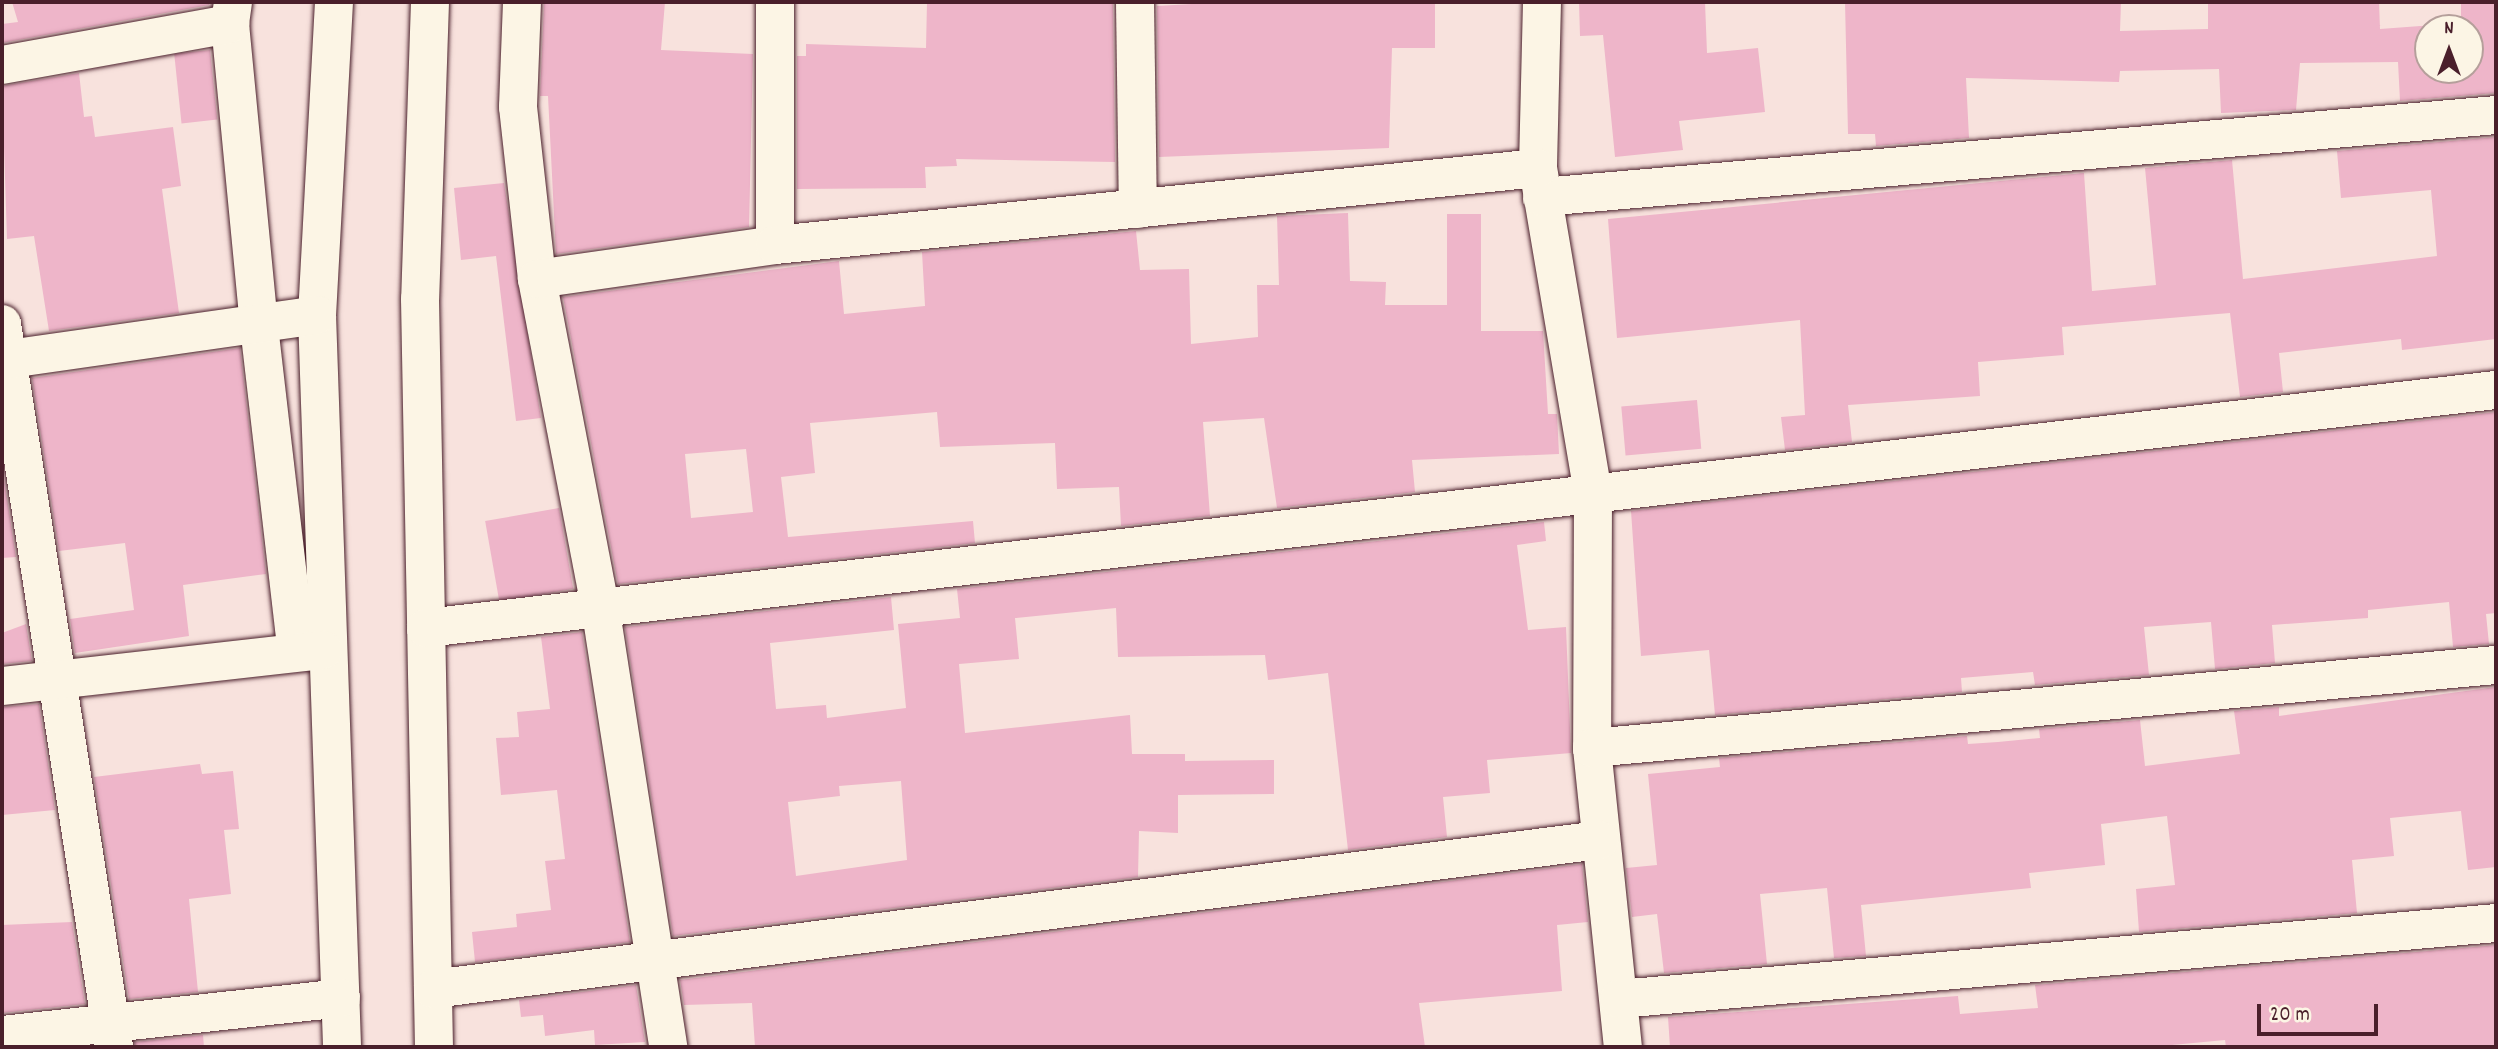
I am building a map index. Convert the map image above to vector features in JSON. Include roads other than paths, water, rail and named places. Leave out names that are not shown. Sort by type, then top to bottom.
[{"type":"street","points":[[311,651],[317,315],[334,2]]},
{"type":"street","points":[[429,2],[420,299],[434,1047]]},
{"type":"street","points":[[522,2],[518,107],[537,279],[601,612],[668,1047]]},
{"type":"street","points":[[775,2],[775,245]]},
{"type":"street","points":[[1135,2],[1138,208]]},
{"type":"street","points":[[1542,2],[1540,182],[1593,493],[1592,748],[1623,1047]]},
{"type":"street","points":[[2,65],[231,13],[259,326],[311,651],[341,998],[342,1047]]},
{"type":"street","points":[[537,279],[775,245],[1138,208],[2496,115]]},
{"type":"street","points":[[112,1035],[58,679],[3,348],[259,326],[317,315]]},
{"type":"street","points":[[426,628],[601,612],[1593,493],[2496,390]]},
{"type":"street","points":[[2,686],[311,651]]},
{"type":"street","points":[[1592,748],[2496,664]]},
{"type":"street","points":[[433,989],[656,963],[1600,840]]},
{"type":"street","points":[[1619,999],[2496,923]]},
{"type":"street","points":[[2,1035],[112,1035],[341,998]]}]
